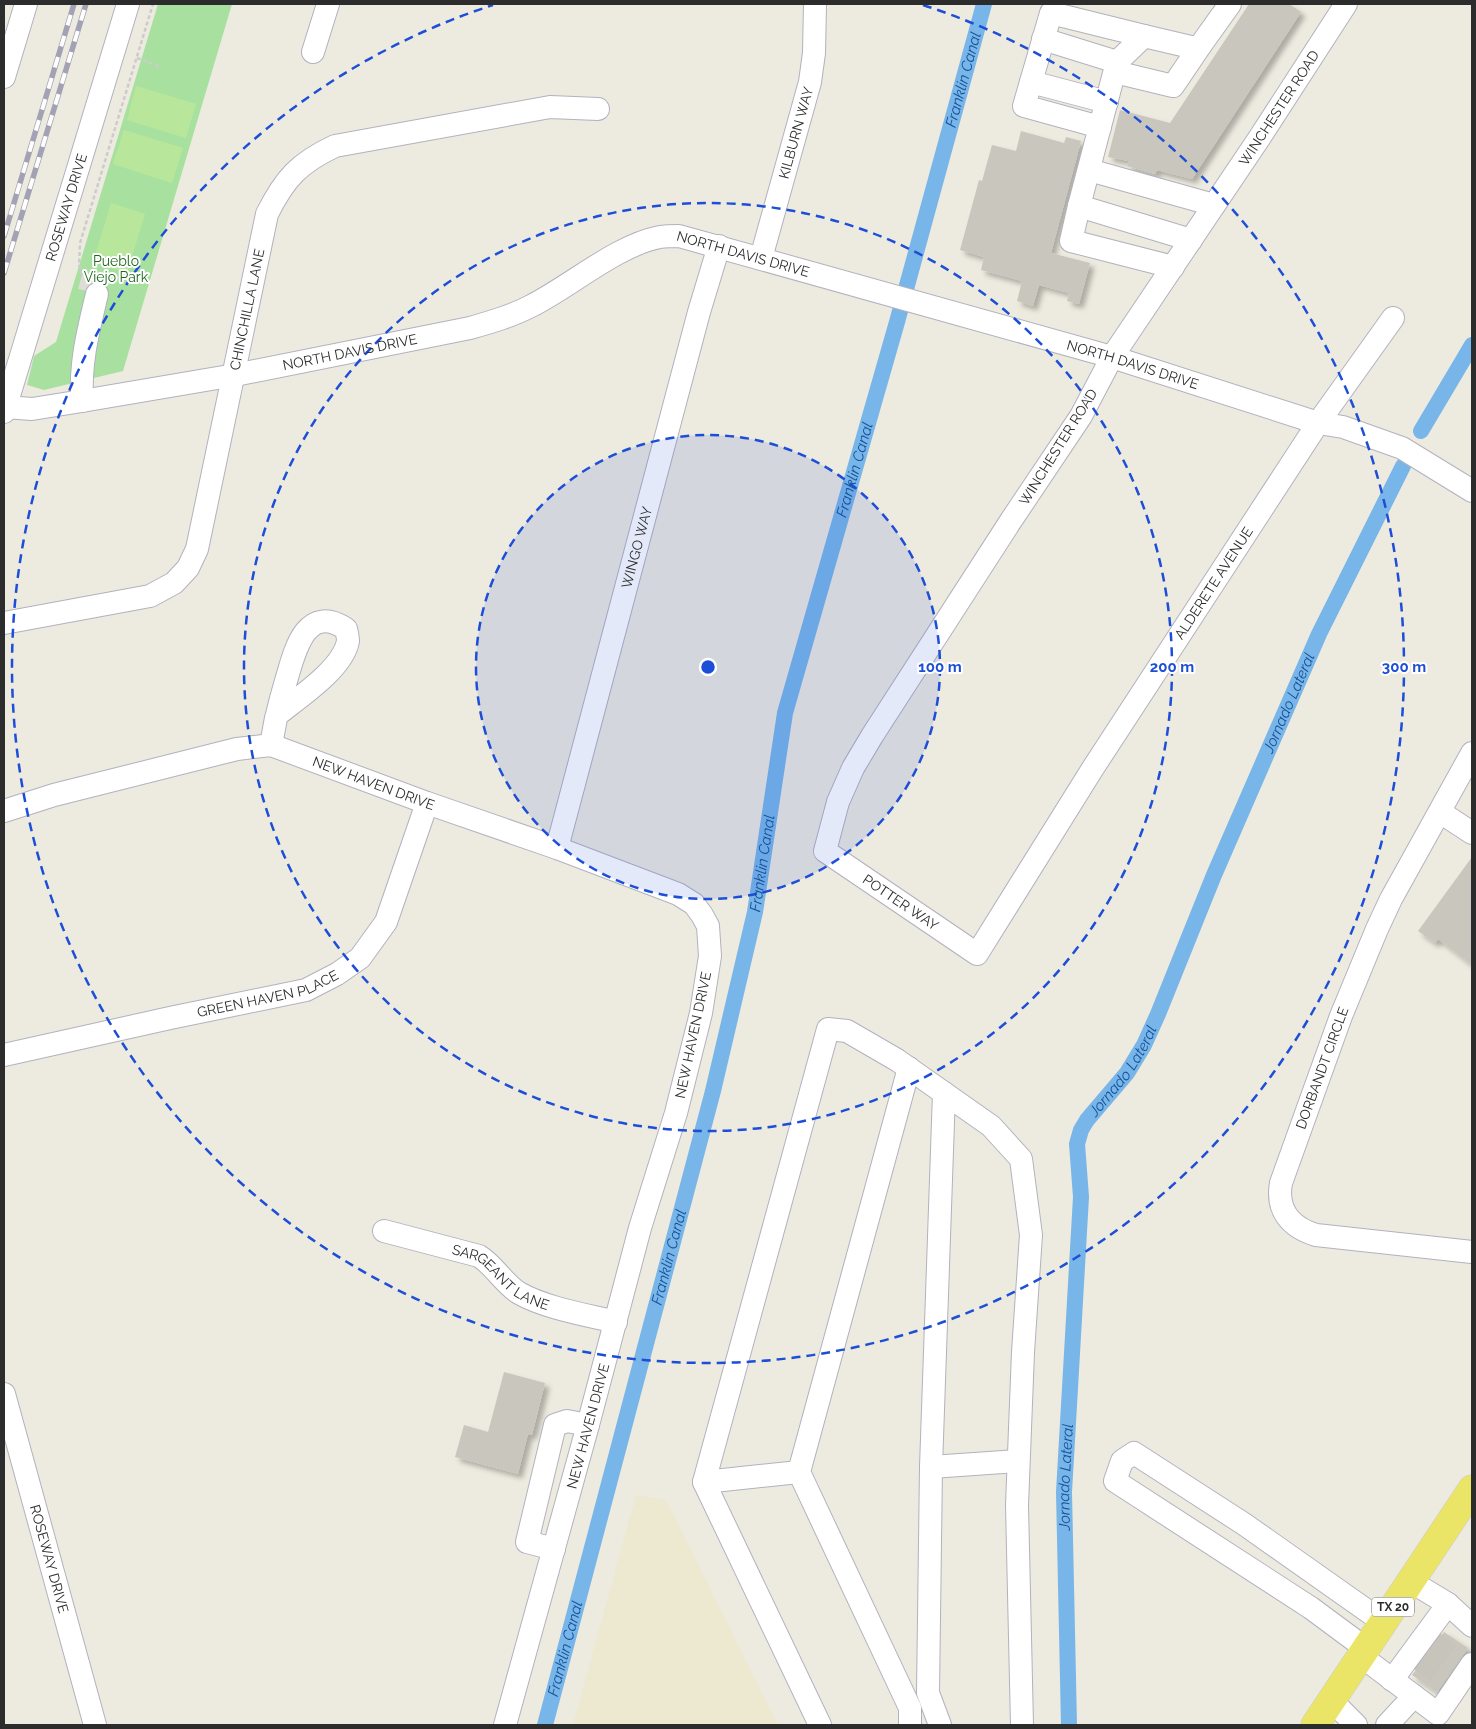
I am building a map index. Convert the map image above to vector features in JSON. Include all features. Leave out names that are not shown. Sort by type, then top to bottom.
[{"type":"main road","name":"TX 20","points":[[1315,1725],[1472,1488]]},
{"type":"street","points":[[4,78],[26,4]]},
{"type":"street","name":"ROSEWAY DRIVE","points":[[4,410],[128,4]]},
{"type":"street","points":[[313,52],[328,4]]},
{"type":"street","name":"KILBURN WAY","points":[[761,258],[810,82],[814,53],[815,4]]},
{"type":"street","points":[[1044,39],[1116,67],[1173,86],[1230,4]]},
{"type":"street","name":"WINCHESTER ROAD","points":[[825,851],[838,802],[853,768],[872,736],[989,554],[1081,416],[1112,357],[1346,4]]},
{"type":"street","points":[[1100,127],[1024,106],[1051,13],[1195,48],[1200,46]]},
{"type":"street","points":[[1144,36],[1116,67],[1071,241],[1172,267]]},
{"type":"street","points":[[1031,82],[1107,102]]},
{"type":"street","name":"CHINCHILLA LANE","points":[[4,623],[150,596],[174,583],[188,568],[197,549],[235,375],[267,214],[277,194],[288,179],[306,161],[335,146],[550,106],[598,109]]},
{"type":"street","points":[[1089,170],[1214,205]]},
{"type":"street","points":[[1079,206],[1191,240]]},
{"type":"street","name":"NORTH DAVIS DRIVE","points":[[4,410],[32,409],[235,375],[470,328],[531,306],[644,241],[662,236],[679,236],[1112,357],[1318,422],[1343,427],[1402,448],[1472,491]]},
{"type":"street","name":"WINGO WAY","points":[[557,848],[696,322],[719,246]]},
{"type":"street","points":[[82,401],[81,385],[84,348],[97,294]]},
{"type":"street","name":"ALDERETE AVENUE","points":[[977,954],[1093,768],[1318,422],[1394,318]]},
{"type":"street","points":[[271,745],[277,715]]},
{"type":"street","name":"NEW HAVEN DRIVE","points":[[4,811],[54,795],[218,754],[252,746],[271,745],[427,803],[557,848],[678,894],[694,904],[702,915],[708,926],[710,956],[701,1013],[676,1113],[640,1228],[505,1725]]},
{"type":"street","name":"DORBANDT CIRCLE","points":[[1472,753],[1377,929],[1319,1074],[1281,1183],[1279,1195],[1281,1206],[1289,1220],[1297,1228],[1316,1235],[1472,1252]]},
{"type":"street","name":"GREEN HAVEN PLACE","points":[[4,1055],[306,990],[337,974],[360,958],[386,922],[427,803]]},
{"type":"street","points":[[1440,812],[1472,833]]},
{"type":"street","name":"POTTER WAY","points":[[825,851],[977,954]]},
{"type":"street","points":[[820,1725],[704,1482],[828,1030],[847,1031],[909,1068],[991,1126],[1021,1159],[1031,1235],[1022,1352],[1017,1504],[1022,1725]]},
{"type":"street","points":[[909,1068],[799,1472],[910,1717],[928,1693]]},
{"type":"street","points":[[940,1725],[928,1693],[931,1466],[944,1093]]},
{"type":"street","name":"SARGEANT LANE","points":[[384,1232],[479,1256],[489,1263],[507,1284],[519,1293],[564,1310],[616,1322]]},
{"type":"street","name":"ROSEWAY DRIVE","points":[[4,1394],[92,1723]]},
{"type":"street","points":[[554,1549],[527,1542],[555,1426],[567,1421],[588,1425]]},
{"type":"street","points":[[1383,1622],[1244,1524],[1134,1453],[1122,1461],[1114,1481],[1311,1608],[1363,1652],[1392,1680],[1444,1719],[1461,1671]]},
{"type":"street","points":[[931,1466],[1018,1461]]},
{"type":"street","points":[[704,1482],[799,1472]]},
{"type":"street","points":[[1410,1581],[1448,1604],[1472,1626]]},
{"type":"street","points":[[1392,1680],[1416,1656],[1448,1604]]},
{"type":"street","points":[[1387,1725],[1414,1696]]},
{"type":"street","points":[[1331,1700],[1356,1725]]},
{"type":"path","points":[[82,275],[79,265],[80,243],[153,4]]},
{"type":"path","points":[[137,58],[161,67]]},
{"type":"shaded area","points":[[105,273],[109,275],[104,295],[78,289],[82,275],[102,281]]},
{"type":"shaded area","points":[[636,1495],[666,1500],[778,1725],[573,1725]]},
{"type":"green space","name":"Pueblo Viejo Park","points":[[158,4],[232,4],[123,371],[44,390],[27,385],[34,356],[56,342]]},
{"type":"green space","points":[[136,86],[196,104],[186,138],[127,120]]},
{"type":"green space","points":[[124,130],[183,148],[172,183],[113,164]]},
{"type":"green space","points":[[111,203],[145,214],[127,273],[93,262]]},
{"type":"building","points":[[1249,4],[1289,4],[1301,12],[1192,179],[1157,170],[1155,174],[1127,166],[1129,161],[1108,157],[1120,110],[1170,123]]},
{"type":"building","points":[[1021,131],[1064,143],[1066,137],[1081,141],[1051,253],[1090,263],[1079,304],[1067,301],[1069,293],[1039,285],[1033,306],[1017,301],[1022,281],[981,270],[984,257],[960,250],[979,180],[982,181],[992,145],[1016,151]]},
{"type":"building","points":[[1472,857],[1472,965],[1438,939],[1435,943],[1418,931]]},
{"type":"building","points":[[504,1372],[545,1383],[532,1435],[528,1434],[518,1474],[455,1457],[464,1425],[488,1432]]},
{"type":"building","points":[[1444,1632],[1468,1648],[1437,1692],[1412,1675]]},
{"type":"waterway","name":"Franklin Canal","points":[[545,1725],[713,1091],[755,912],[785,713],[897,322],[984,4]]},
{"type":"waterway","name":"Jornado Lateral","points":[[1421,431],[1472,345]]},
{"type":"waterway","name":"Jornado Lateral","points":[[1069,1725],[1064,1492],[1081,1197],[1077,1144],[1081,1130],[1087,1120],[1127,1073],[1144,1045],[1214,875],[1319,634],[1403,466]]},
{"type":"tunnel","points":[[1432,1641],[1459,1661]]},
{"type":"tunnel","points":[[1419,1659],[1447,1679]]},
{"type":"railway","points":[[4,236],[74,4]]},
{"type":"railway","points":[[4,273],[86,4]]}]
